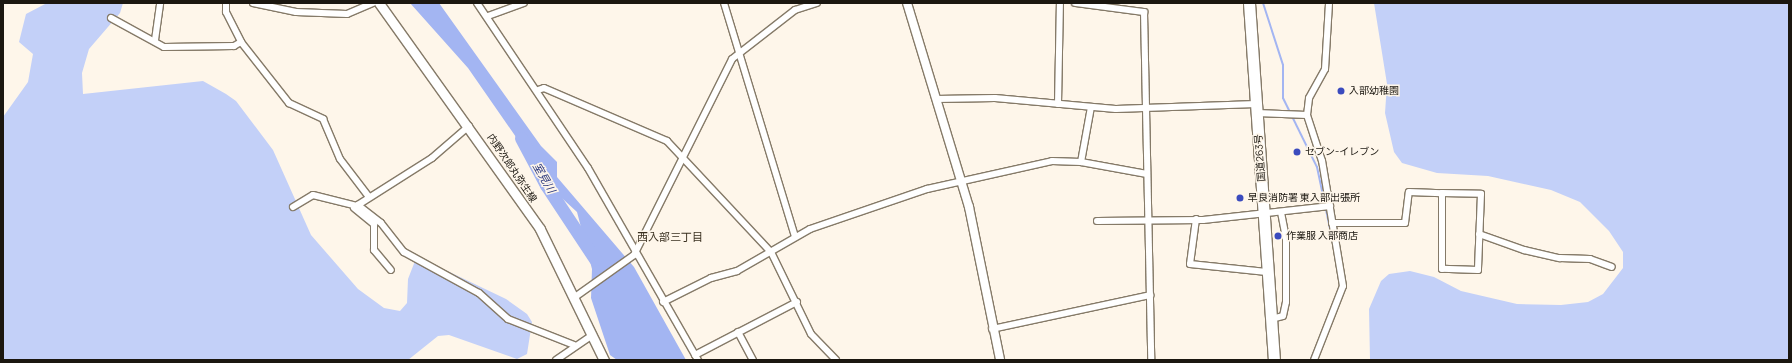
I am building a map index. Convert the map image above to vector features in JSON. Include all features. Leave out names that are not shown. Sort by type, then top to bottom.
[{"type":"highway","name":"国道263号","points":[[1249,3],[1274,360]]},
{"type":"main road","name":"内野次郎丸弥生線","points":[[379,3],[470,126],[540,229],[577,295],[591,336],[604,360]]},
{"type":"street","points":[[155,40],[160,3]]},
{"type":"street","points":[[226,3],[226,12],[241,42],[289,103],[323,119],[340,159],[369,197]]},
{"type":"street","points":[[253,3],[296,12],[347,14],[373,3]]},
{"type":"street","points":[[477,3],[488,16],[538,90],[697,357],[738,332],[797,302]]},
{"type":"street","points":[[488,16],[524,3]]},
{"type":"street","points":[[724,3],[795,236]]},
{"type":"street","points":[[577,295],[635,253],[685,156],[725,69],[739,52],[795,10],[817,3]]},
{"type":"street","points":[[907,3],[961,182],[977,241],[992,329],[1000,360]]},
{"type":"street","points":[[1058,104],[1060,3]]},
{"type":"street","points":[[1075,3],[1144,12],[1151,360]]},
{"type":"street","points":[[1314,360],[1343,286],[1322,161],[1308,115],[1309,98],[1325,69],[1329,3]]},
{"type":"street","points":[[111,18],[155,40],[164,47],[234,46],[241,42]]},
{"type":"street","points":[[538,90],[544,88],[667,141],[685,156],[771,252],[797,302],[811,334],[836,360]]},
{"type":"street","points":[[936,99],[995,98],[1092,107],[1146,110],[1200,104],[1257,108],[1289,114],[1308,115]]},
{"type":"street","points":[[1081,162],[1092,107]]},
{"type":"street","points":[[356,207],[369,197],[432,158],[470,126]]},
{"type":"street","points":[[663,302],[771,252],[795,236],[927,189],[1052,161],[1081,162],[1147,174]]},
{"type":"street","points":[[1332,223],[1405,223],[1409,192],[1481,194],[1478,270],[1442,269],[1442,193]]},
{"type":"street","points":[[293,207],[316,195],[356,207],[381,223],[404,252],[479,293],[508,319],[574,345]]},
{"type":"street","points":[[1096,221],[1196,219],[1264,215],[1330,206]]},
{"type":"street","points":[[356,207],[374,224],[374,250],[391,270]]},
{"type":"street","points":[[1271,319],[1283,316],[1286,302],[1286,238],[1281,213]]},
{"type":"street","points":[[1196,219],[1190,264],[1267,272]]},
{"type":"street","points":[[1479,234],[1524,250],[1560,258],[1590,259],[1612,267]]},
{"type":"street","points":[[992,329],[1150,295]]},
{"type":"street","points":[[738,332],[752,360]]},
{"type":"street","points":[[556,360],[574,345],[591,336]]},
{"type":"shaded area","points":[[47,3],[123,3],[120,13],[89,49],[82,73],[83,94],[203,81],[226,94],[236,101],[273,150],[311,235],[358,289],[384,308],[400,311],[407,303],[408,279],[415,261],[437,266],[506,299],[527,314],[532,322],[527,354],[517,359],[449,335],[438,336],[408,360],[3,360],[3,117],[28,82],[33,54],[19,42],[26,14]]},
{"type":"shaded area","points":[[410,3],[439,3],[541,146],[557,162],[557,177],[634,267],[686,360],[617,360],[610,355],[591,298],[592,269],[577,212],[552,189],[532,153],[525,150],[468,68]]},
{"type":"shaded area","points":[[1374,3],[1789,3],[1789,360],[1370,360],[1369,309],[1381,281],[1389,274],[1410,271],[1434,277],[1461,291],[1517,304],[1561,305],[1588,302],[1603,294],[1623,268],[1623,252],[1609,231],[1580,202],[1551,190],[1488,176],[1437,173],[1402,163],[1394,152],[1385,113],[1387,84]]},
{"type":"waterway","points":[[1263,3],[1283,65],[1283,98],[1317,167],[1333,243]]},
{"type":"waterway","name":"室見川","points":[[521,138],[546,185],[595,259]]},
{"type":"waterway","points":[[1311,359],[1321,335]]},
{"type":"place","name":"入部幼稚園","points":[[1341,91]]},
{"type":"place","name":"セブン-イレブン","points":[[1297,152]]},
{"type":"place","name":"早良消防署 東入部出張所","points":[[1240,198]]},
{"type":"place","name":"作業服 入部商店","points":[[1278,236]]},
{"type":"district","name":"西入部三丁目","points":[[670,237]]}]
